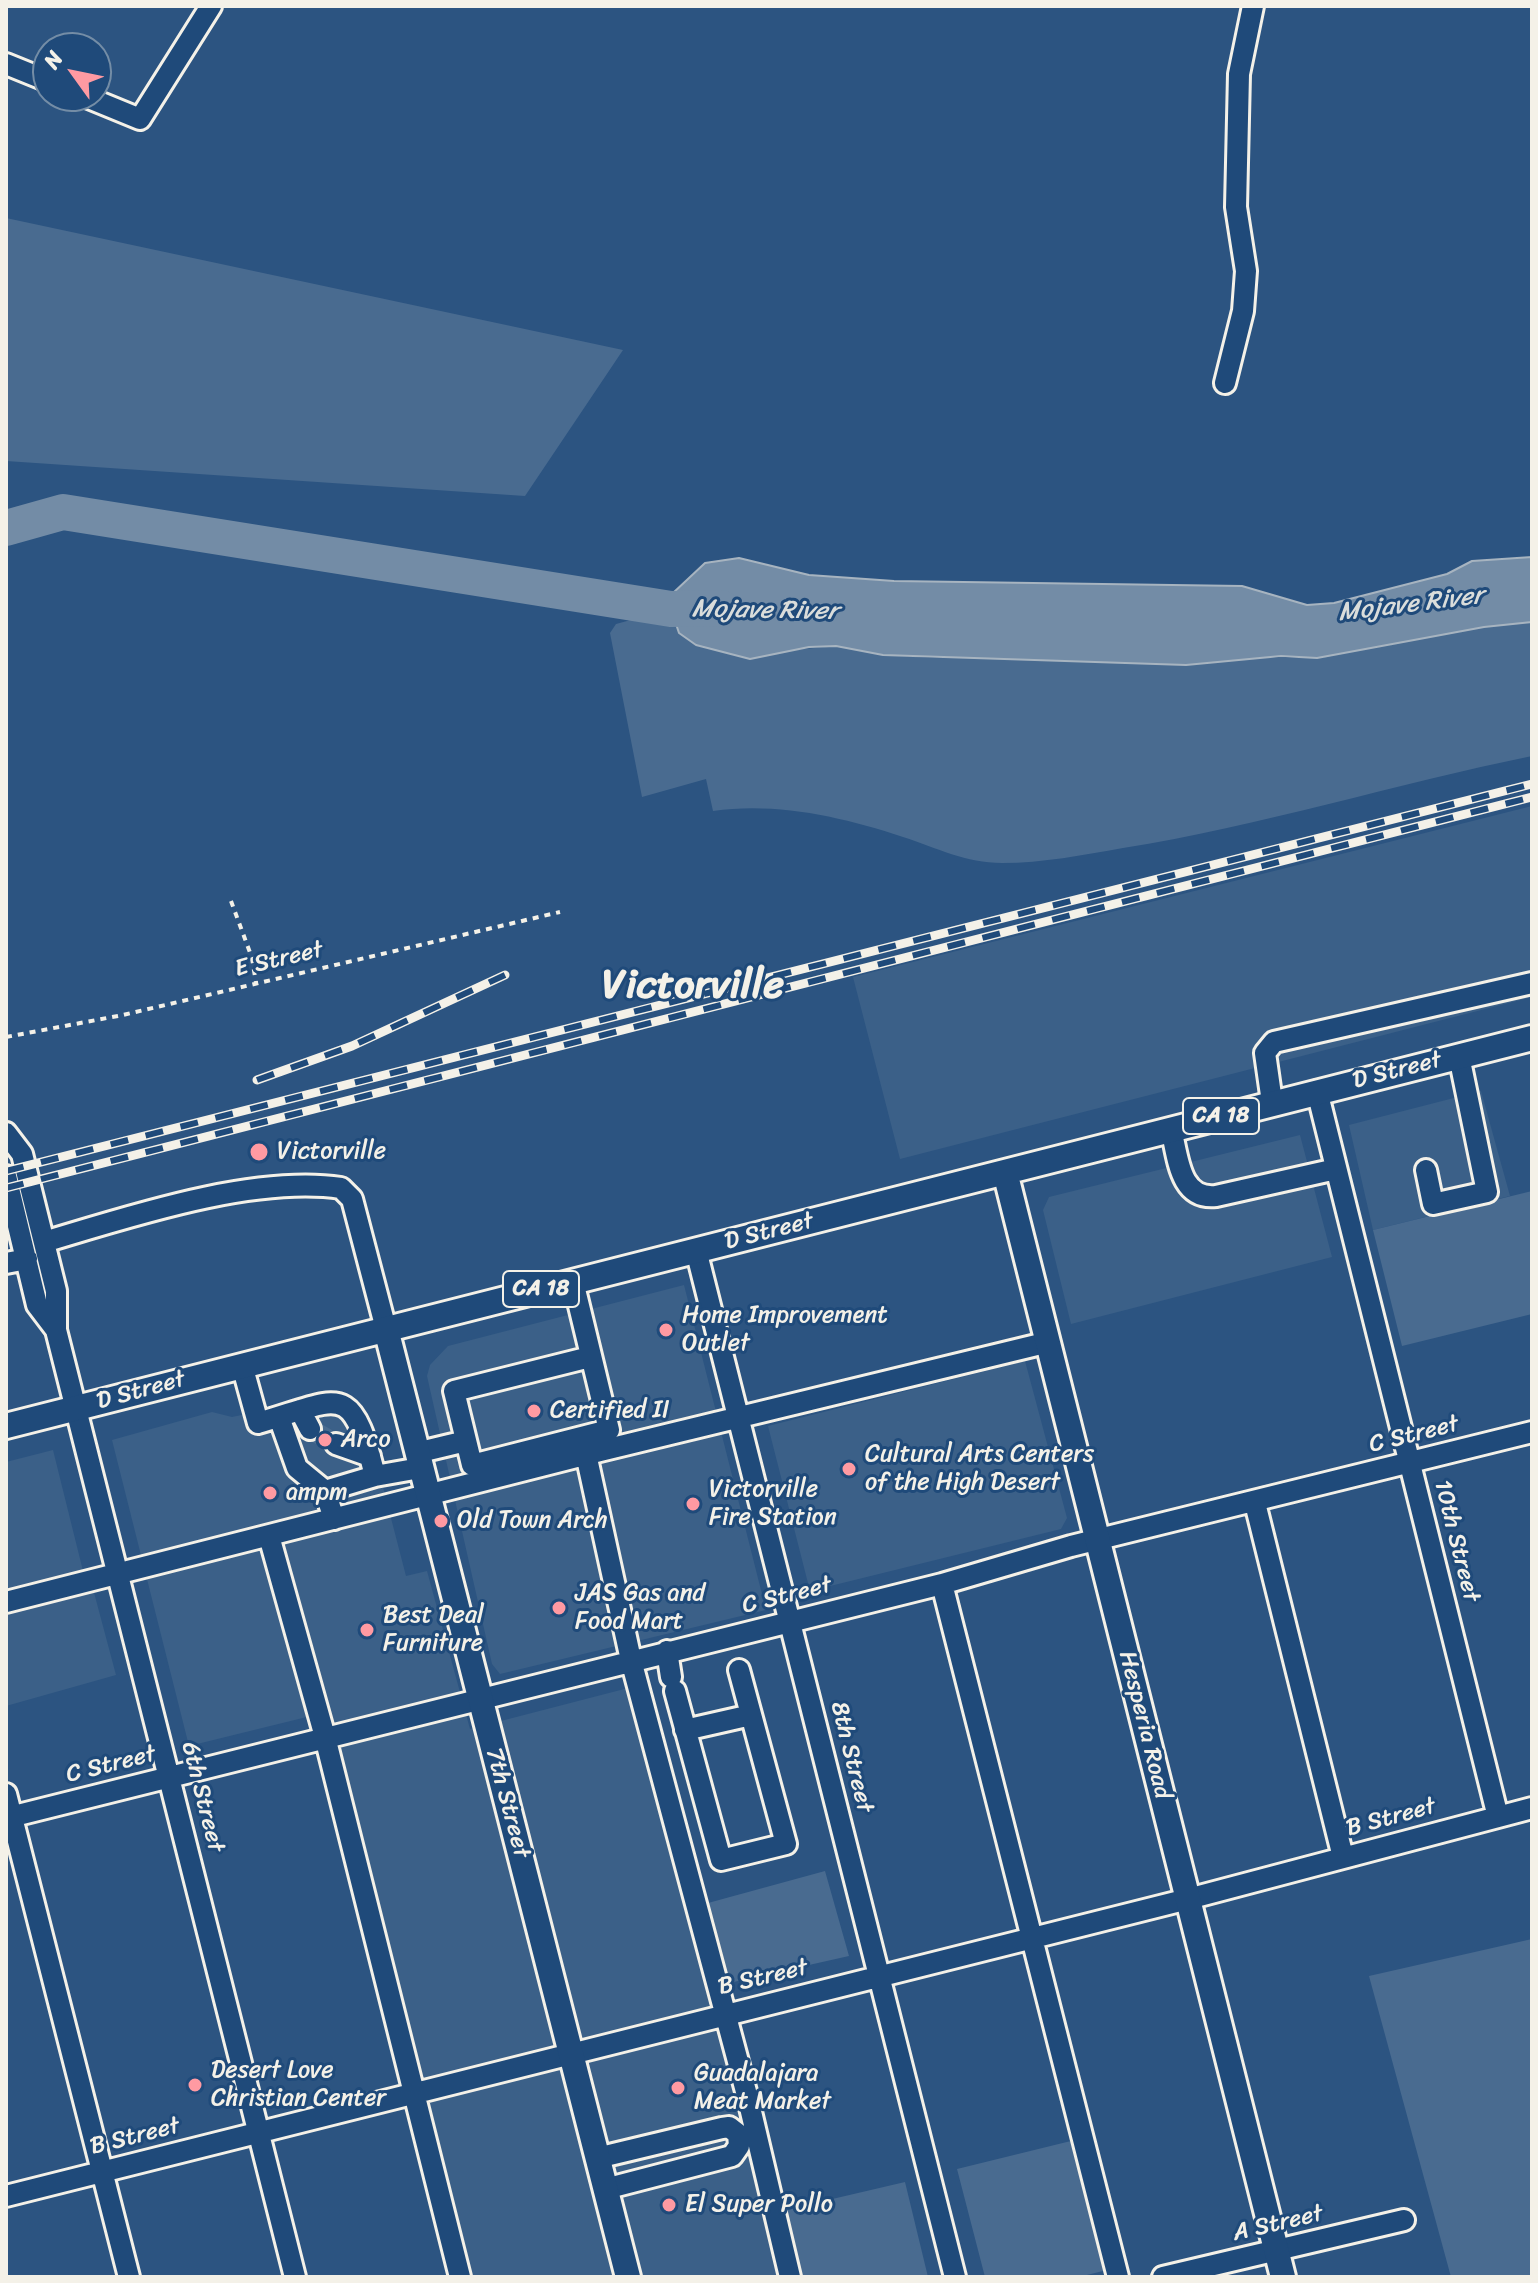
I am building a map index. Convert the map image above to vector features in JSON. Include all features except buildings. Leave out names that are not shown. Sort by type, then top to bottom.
[{"type":"main road","name":"D Street","points":[[6,1426],[1532,1038]]},
{"type":"main road","name":"Hesperia Road","points":[[1005,1172],[1283,2277]]},
{"type":"main road","name":"7th Street","points":[[386,1329],[426,1496],[628,2277]]},
{"type":"street","points":[[112,108],[140,119],[211,6]]},
{"type":"street","points":[[1225,383],[1243,311],[1246,271],[1236,207],[1239,74],[1253,6]]},
{"type":"street","points":[[6,64],[32,75]]},
{"type":"street","points":[[1272,1102],[1265,1053],[1274,1042],[1532,983]]},
{"type":"street","points":[[1426,1170],[1433,1204],[1487,1192],[1459,1056]]},
{"type":"street","name":"10th Street","points":[[1317,1091],[1498,1817]]},
{"type":"street","points":[[1171,1129],[1187,1186],[1197,1195],[1216,1196],[1336,1169]]},
{"type":"street","name":"6th Street","points":[[6,1133],[22,1154],[56,1291],[56,1330],[295,2277]]},
{"type":"street","name":"6th Street","points":[[6,1176],[37,1305],[56,1330]]},
{"type":"street","points":[[44,1242],[190,1201],[255,1191],[341,1188],[352,1199],[386,1329]]},
{"type":"street","name":"8th Street","points":[[696,1250],[955,2277]]},
{"type":"street","points":[[6,1263],[27,1259]]},
{"type":"street","points":[[573,1281],[609,1430],[472,1465],[454,1391],[590,1357]]},
{"type":"street","points":[[6,1602],[586,1454],[739,1420],[1049,1342]]},
{"type":"street","points":[[242,1365],[258,1423],[338,1402],[353,1411],[363,1425],[373,1466]]},
{"type":"street","points":[[300,1410],[310,1429]]},
{"type":"street","points":[[279,1417],[297,1468],[325,1491],[334,1519]]},
{"type":"street","name":"C Street","points":[[9,1817],[942,1584],[1098,1540],[1532,1432]]},
{"type":"street","points":[[325,1491],[373,1466],[418,1461],[466,1441]]},
{"type":"street","points":[[336,1444],[373,1466]]},
{"type":"street","points":[[586,1454],[631,1660],[726,2013],[790,2277]]},
{"type":"street","points":[[1255,1503],[1343,1857]]},
{"type":"street","points":[[269,1536],[325,1737],[460,2277]]},
{"type":"street","points":[[942,1584],[1118,2277]]},
{"type":"street","points":[[667,1651],[673,1684],[721,1860],[786,1844],[729,1637]]},
{"type":"street","points":[[685,1730],[751,1715]]},
{"type":"street","points":[[6,1794],[9,1817],[129,2277]]},
{"type":"street","name":"B Street","points":[[6,2196],[1188,1899],[1532,1808]]},
{"type":"street","points":[[597,2158],[722,2128],[729,2127],[738,2134],[739,2146],[732,2156],[605,2189]]},
{"type":"street","name":"A Street","points":[[1163,2277],[1404,2220]]},
{"type":"path","points":[[231,901],[252,958],[256,983]]},
{"type":"path","name":"E Street","points":[[6,1037],[123,1015],[560,912]]},
{"type":"shaded area","points":[[6,218],[623,350],[525,496],[6,461]]},
{"type":"shaded area","points":[[671,609],[679,633],[696,645],[723,651],[782,651],[836,646],[883,655],[932,658],[1318,658],[1484,627],[1532,622],[1532,756],[1175,839],[1048,860],[1002,863],[976,860],[880,830],[809,813],[761,808],[713,811],[706,779],[642,797],[610,633],[616,624]]},
{"type":"shaded area","points":[[1532,806],[1532,997],[900,1159],[853,977]]},
{"type":"shaded area","points":[[1481,1091],[1510,1196],[1373,1230],[1349,1125]]},
{"type":"shaded area","points":[[1300,1135],[1332,1257],[1071,1324],[1043,1210],[1049,1197]]},
{"type":"shaded area","points":[[1532,1191],[1532,1314],[1402,1346],[1373,1230]]},
{"type":"shaded area","points":[[684,1285],[766,1610],[500,1674],[492,1664],[427,1376],[430,1365],[448,1346]]},
{"type":"shaded area","points":[[1025,1361],[1067,1518],[1061,1529],[810,1591],[768,1426]]},
{"type":"shaded area","points":[[333,1396],[364,1414],[406,1576],[427,1571],[470,1729],[636,1686],[786,2277],[463,2277],[323,1713],[189,1746],[112,1440],[212,1412],[232,1417]]},
{"type":"shaded area","points":[[53,1450],[84,1575],[6,1594],[6,1462]]},
{"type":"shaded area","points":[[92,1585],[116,1675],[6,1706],[6,1608]]},
{"type":"shaded area","points":[[825,1871],[849,1956],[729,1983],[708,1903]]},
{"type":"shaded area","points":[[1532,1939],[1532,2277],[1451,2277],[1369,1976]]},
{"type":"shaded area","points":[[1079,2139],[1111,2269],[1079,2277],[985,2277],[957,2169]]},
{"type":"shaded area","points":[[905,2182],[928,2277],[799,2277],[781,2211]]},
{"type":"water","points":[[1532,557],[1532,622],[1484,627],[1317,658],[1281,656],[1186,665],[883,655],[836,646],[809,647],[750,659],[696,645],[679,633],[671,609],[673,593],[705,563],[739,558],[809,575],[894,581],[1242,586],[1307,605],[1334,603],[1447,574],[1472,561]]},
{"type":"waterway","name":"Mojave River","points":[[6,528],[63,512],[671,609],[721,608]]},
{"type":"tunnel","points":[[310,1429],[336,1444]]},
{"type":"railway","points":[[6,1171],[1532,784]]},
{"type":"railway","points":[[6,1188],[1532,797]]},
{"type":"railway","points":[[257,1080],[352,1046],[505,975]]},
{"type":"place","name":"Victorville","points":[[259,1152]]},
{"type":"place","name":"Home Improvement Outlet","points":[[666,1330]]},
{"type":"place","name":"Certified II","points":[[534,1411]]},
{"type":"place","name":"Arco","points":[[325,1440]]},
{"type":"place","name":"Cultural Arts Centers of the High Desert","points":[[849,1469]]},
{"type":"place","name":"ampm","points":[[270,1493]]},
{"type":"place","name":"Victorville Fire Station","points":[[693,1504]]},
{"type":"place","name":"Old Town Arch","points":[[441,1521]]},
{"type":"place","name":"JAS Gas and Food Mart","points":[[559,1608]]},
{"type":"place","name":"Best Deal Furniture","points":[[367,1630]]},
{"type":"place","name":"Desert Love Christian Center","points":[[195,2085]]},
{"type":"place","name":"Guadalajara Meat Market","points":[[678,2088]]},
{"type":"place","name":"El Super Pollo","points":[[669,2205]]},
{"type":"district","name":"Victorville","points":[[693,987]]}]
